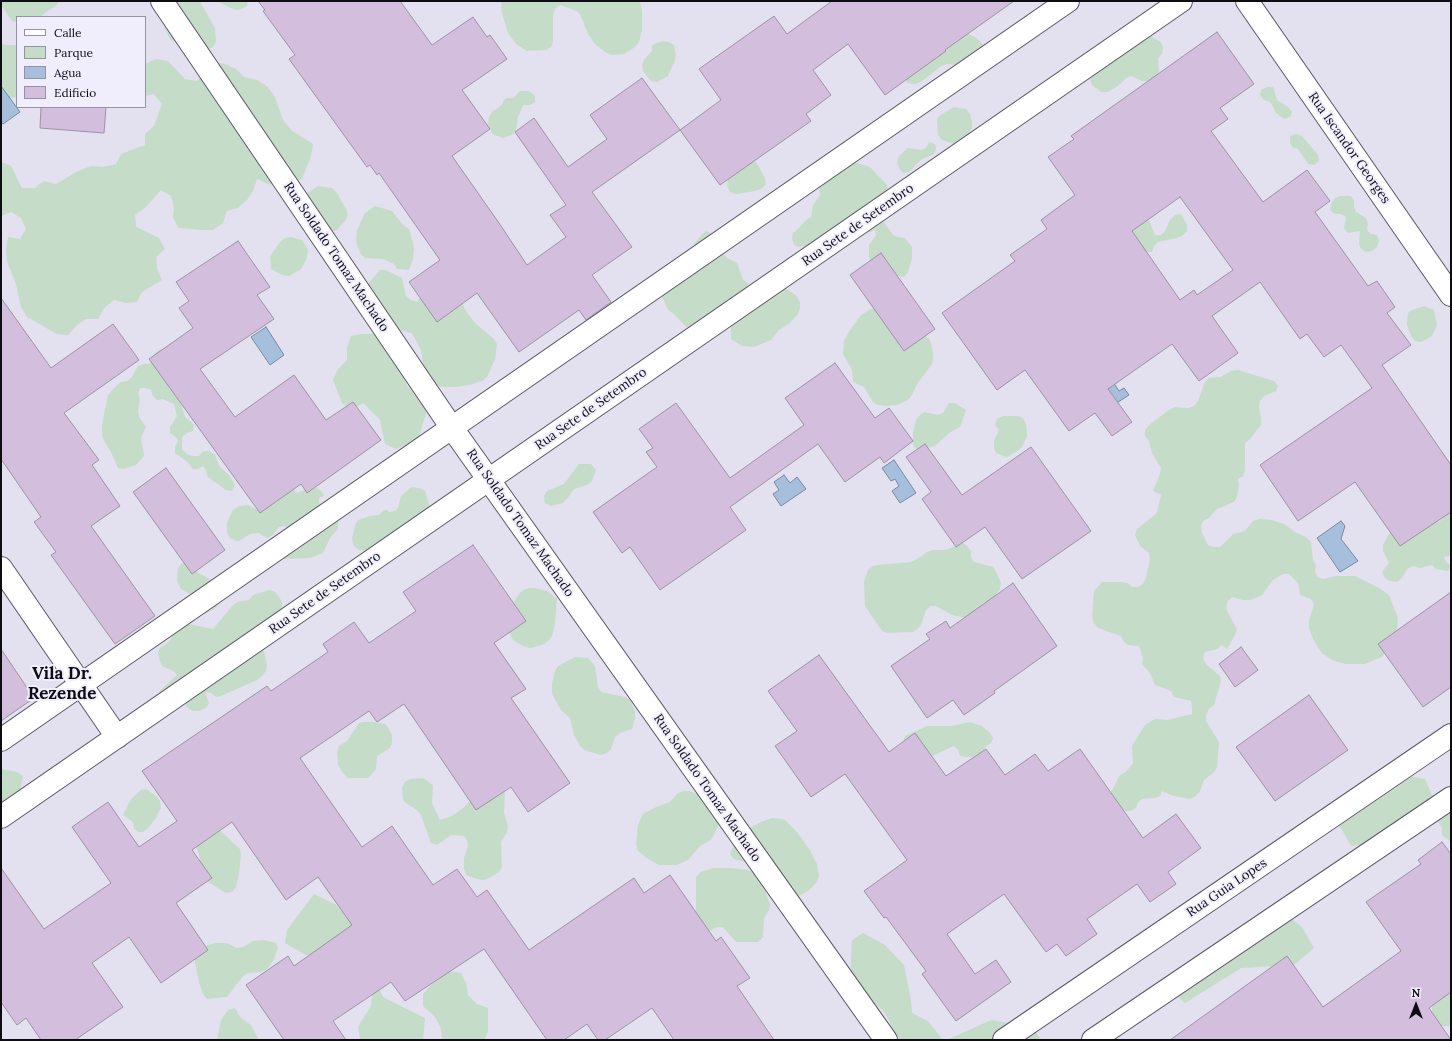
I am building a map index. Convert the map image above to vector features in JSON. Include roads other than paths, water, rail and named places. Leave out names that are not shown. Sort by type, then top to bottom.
[{"type":"main road","name":"Rua Soldado Tomaz Machado","points":[[162,1],[452,428],[886,1040]]},
{"type":"main road","points":[[1,740],[1068,1]]},
{"type":"main road","name":"Rua Sete de Setembro","points":[[1,817],[1181,1]]},
{"type":"main road","name":"Rua Iscandor Georges","points":[[1247,1],[1451,295]]},
{"type":"main road","points":[[1,568],[117,737]]},
{"type":"main road","name":"Rua Guia Lopes","points":[[1004,1040],[1451,735]]},
{"type":"main road","points":[[1093,1040],[1451,798]]},
{"type":"water","points":[[1,86],[20,112],[3,124],[1,122]]},
{"type":"water","points":[[266,327],[284,355],[270,365],[251,337]]},
{"type":"water","points":[[1096,356],[1119,391],[1124,388],[1129,395],[1112,406]]},
{"type":"water","points":[[894,460],[916,493],[900,503],[892,491],[899,486],[895,479],[891,481],[882,468]]},
{"type":"water","points":[[784,475],[790,483],[797,477],[806,489],[781,506],[773,494],[779,490],[774,482]]},
{"type":"water","points":[[1341,521],[1345,526],[1341,539],[1358,561],[1340,572],[1317,538]]},
{"type":"district","name":"Vila Dr. Rezende","points":[[62,684]]}]
